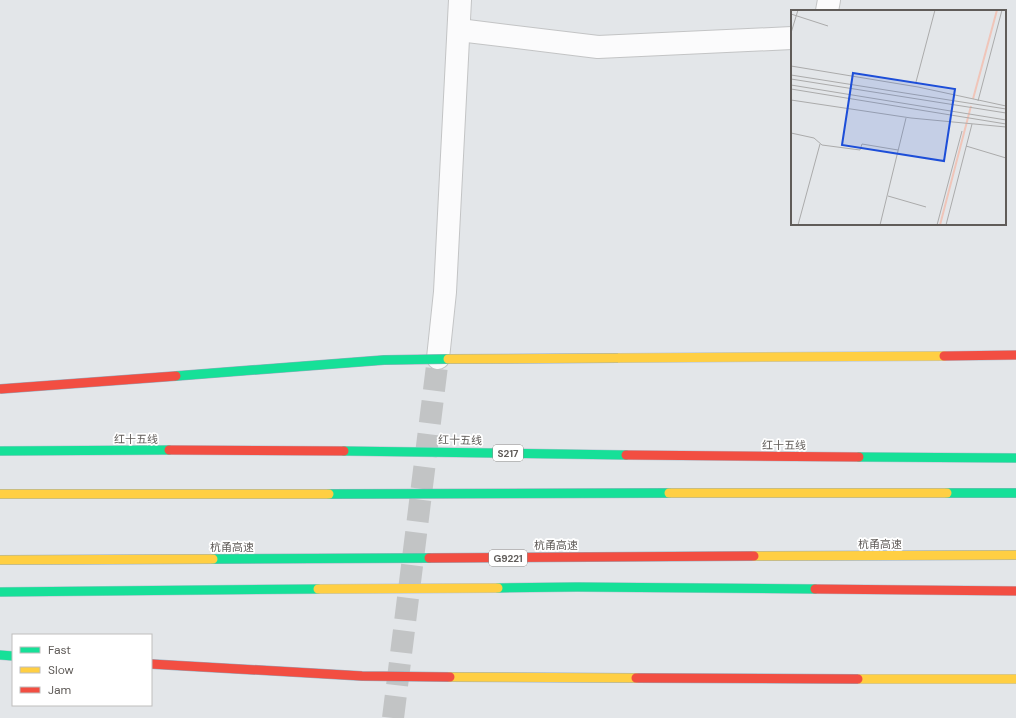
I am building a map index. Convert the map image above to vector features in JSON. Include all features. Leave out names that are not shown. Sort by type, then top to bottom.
[{"type":"main road","points":[[0,389],[384,360],[1016,355]]},
{"type":"main road","name":"红十五线","points":[[0,451],[305,450],[779,457],[1016,458]]},
{"type":"main road","points":[[0,494],[1016,493]]},
{"type":"main road","name":"杭甬高速","points":[[0,560],[1016,555]]},
{"type":"main road","points":[[0,592],[577,587],[1016,591]]},
{"type":"main road","points":[[0,656],[12,656]]},
{"type":"main road","points":[[152,664],[362,676],[1016,679]]},
{"type":"street","points":[[438,358],[445,292],[460,0]]},
{"type":"street","points":[[827,10],[829,0]]},
{"type":"street","points":[[459,30],[598,47],[791,38]]},
{"type":"tunnel","points":[[393,718],[438,358]]},
{"type":"traffic: fast","points":[[176,376],[384,360],[448,359]]},
{"type":"traffic: fast","points":[[0,451],[169,450]]},
{"type":"traffic: fast","points":[[344,451],[626,455]]},
{"type":"traffic: fast","points":[[859,457],[1016,458]]},
{"type":"traffic: fast","points":[[329,494],[669,493]]},
{"type":"traffic: fast","points":[[947,493],[1016,493]]},
{"type":"traffic: fast","points":[[213,559],[429,558]]},
{"type":"traffic: fast","points":[[498,588],[577,587],[815,589]]},
{"type":"traffic: fast","points":[[0,592],[318,589]]},
{"type":"traffic: fast","points":[[0,655],[12,656]]},
{"type":"traffic: slow","points":[[618,358],[944,356]]},
{"type":"traffic: slow","points":[[448,359],[618,358]]},
{"type":"traffic: slow","points":[[669,493],[947,493]]},
{"type":"traffic: slow","points":[[0,494],[329,494]]},
{"type":"traffic: slow","points":[[754,556],[1016,555]]},
{"type":"traffic: slow","points":[[0,560],[213,559]]},
{"type":"traffic: slow","points":[[318,589],[498,588]]},
{"type":"traffic: slow","points":[[450,677],[636,678]]},
{"type":"traffic: slow","points":[[858,679],[1016,679]]},
{"type":"traffic: jam","points":[[944,356],[1016,355]]},
{"type":"traffic: jam","points":[[0,389],[176,376]]},
{"type":"traffic: jam","points":[[169,450],[344,451]]},
{"type":"traffic: jam","points":[[626,455],[859,457]]},
{"type":"traffic: jam","points":[[429,558],[754,556]]},
{"type":"traffic: jam","points":[[815,589],[1016,591]]},
{"type":"traffic: jam","points":[[152,664],[362,676],[450,677]]},
{"type":"traffic: jam","points":[[636,678],[858,679]]}]
